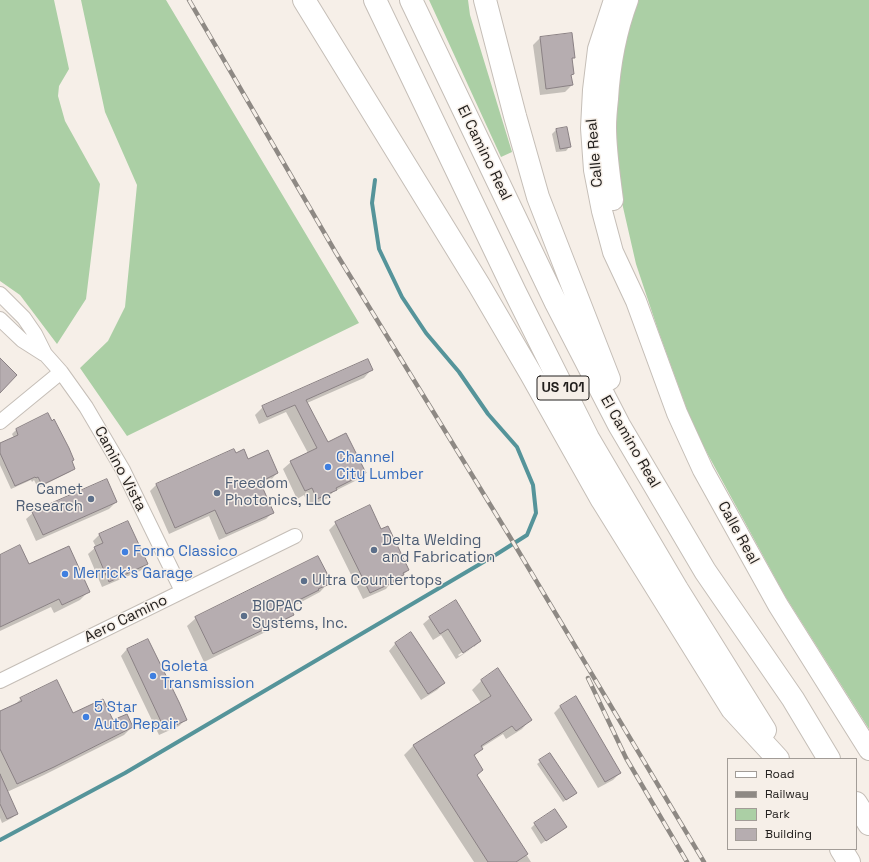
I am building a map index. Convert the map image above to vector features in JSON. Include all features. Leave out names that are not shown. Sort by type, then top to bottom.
[{"type":"highway","points":[[304,0],[483,292],[602,500],[728,702],[777,758]]},
{"type":"highway","name":"US 101","points":[[375,0],[515,292],[588,438],[781,758]]},
{"type":"highway","name":"El Camino Real","points":[[411,0],[556,303],[619,425],[706,571],[793,699],[828,758]]},
{"type":"highway","points":[[485,0],[538,197],[610,383],[619,425]]},
{"type":"highway","points":[[857,805],[869,824]]},
{"type":"highway","points":[[842,850],[849,862]]},
{"type":"main road","name":"Calle Real","points":[[614,0],[598,49],[593,90],[591,128],[594,170],[602,211],[613,252],[636,302],[676,413],[703,470],[778,605],[869,750]]},
{"type":"main road","name":"Calle Real","points":[[628,0],[622,16],[613,51],[606,126],[609,168],[615,212],[636,302]]},
{"type":"street","name":"Camino Vista","points":[[0,294],[24,318],[35,334],[45,354],[61,372],[86,407],[114,454],[182,591]]},
{"type":"street","name":"Camino Vista","points":[[0,320],[22,340],[45,354]]},
{"type":"street","points":[[0,422],[61,372]]},
{"type":"street","name":"Aero Camino","points":[[0,681],[295,536]]},
{"type":"green space","points":[[0,0],[54,0],[69,69],[59,86],[58,96],[65,121],[100,184],[86,299],[57,344],[20,295],[0,281]]},
{"type":"green space","points":[[81,0],[166,0],[359,323],[127,436],[80,368],[108,341],[125,307],[137,185],[105,112]]},
{"type":"green space","points":[[429,0],[468,0],[470,15],[512,152],[501,157]]},
{"type":"green space","points":[[635,0],[869,0],[869,729],[785,596],[694,429],[636,264],[620,194],[615,162],[614,91]]},
{"type":"building","points":[[572,33],[575,58],[572,58],[574,74],[571,75],[573,85],[546,89],[540,37]]},
{"type":"building","points":[[567,127],[571,147],[560,149],[556,129]]},
{"type":"building","points":[[0,358],[17,375],[0,393]]},
{"type":"building","points":[[368,359],[373,370],[306,400],[328,442],[346,433],[366,473],[336,488],[337,490],[317,499],[312,488],[305,491],[290,461],[317,448],[295,405],[267,417],[262,406]]},
{"type":"building","points":[[48,413],[52,421],[54,419],[69,448],[74,460],[72,461],[75,469],[42,485],[38,477],[35,477],[15,486],[0,453],[0,443],[18,435],[16,429]]},
{"type":"building","points":[[234,449],[236,453],[244,449],[248,459],[268,450],[278,473],[260,482],[274,513],[226,534],[215,510],[175,528],[156,484]]},
{"type":"building","points":[[107,479],[117,502],[43,535],[32,512]]},
{"type":"building","name":"Delta Welding and Fabrication","points":[[370,505],[381,529],[388,526],[409,570],[403,573],[404,575],[393,580],[394,582],[370,593],[335,522]]},
{"type":"building","points":[[128,521],[148,564],[109,582],[94,547],[103,543],[99,534]]},
{"type":"building","points":[[20,545],[29,564],[69,546],[90,592],[62,605],[59,599],[0,627],[0,555]]},
{"type":"building","points":[[318,556],[330,579],[328,580],[330,584],[289,605],[294,615],[213,654],[195,617]]},
{"type":"building","points":[[456,600],[481,641],[463,653],[448,629],[440,634],[429,617]]},
{"type":"building","points":[[411,632],[445,683],[428,694],[395,643]]},
{"type":"building","points":[[148,639],[187,720],[165,730],[127,649]]},
{"type":"building","points":[[498,668],[532,720],[516,731],[512,726],[481,746],[483,749],[474,755],[483,770],[477,775],[528,854],[516,862],[488,862],[413,745],[491,696],[481,680]]},
{"type":"building","points":[[57,680],[73,713],[103,699],[113,720],[127,714],[133,727],[17,784],[0,749],[0,711],[22,701],[20,698]]},
{"type":"building","points":[[576,696],[621,773],[605,782],[560,706]]},
{"type":"building","points":[[550,753],[577,793],[566,800],[539,760]]},
{"type":"building","points":[[0,774],[18,814],[7,819],[0,804]]},
{"type":"building","points":[[555,809],[567,827],[546,841],[534,823]]},
{"type":"waterway","points":[[0,840],[125,773],[527,535],[536,513],[533,485],[517,447],[488,414],[459,372],[426,333],[402,297],[379,249],[372,203],[375,180]]},
{"type":"railway","points":[[189,0],[336,253],[510,537],[704,862]]},
{"type":"railway","points":[[588,678],[626,758],[687,862]]},
{"type":"place","name":"Channel City Lumber","points":[[328,467]]},
{"type":"place","name":"Freedom Photonics, LLC","points":[[217,493]]},
{"type":"place","name":"Camet Research","points":[[91,499]]},
{"type":"place","name":"Delta Welding and Fabrication","points":[[374,550]]},
{"type":"place","name":"Forno Classico","points":[[125,552]]},
{"type":"place","name":"Merrick's Garage","points":[[65,574]]},
{"type":"place","name":"Ultra Countertops","points":[[304,581]]},
{"type":"place","name":"BIOPAC Systems, Inc.","points":[[244,616]]},
{"type":"place","name":"Goleta Transmission","points":[[153,676]]},
{"type":"place","name":"5 Star Auto Repair","points":[[86,717]]}]
